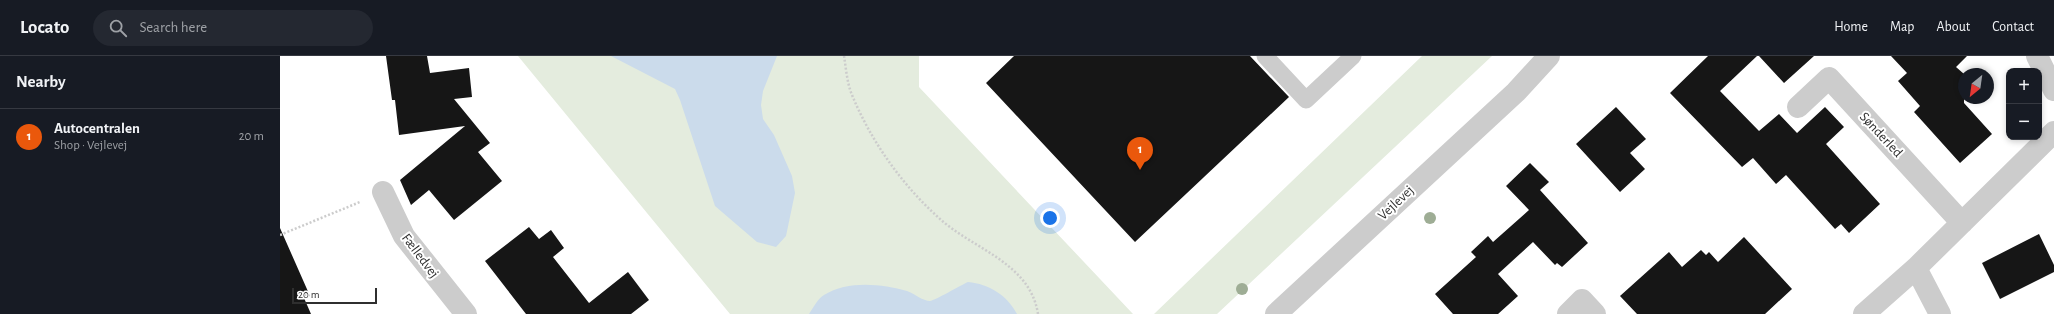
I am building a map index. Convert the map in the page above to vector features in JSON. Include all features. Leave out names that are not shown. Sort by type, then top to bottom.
[{"type":"street","name":"Vejlevej","points":[[1276,314],[1516,92],[1549,56]]},
{"type":"street","name":"Vejlevej","points":[[1516,92],[1565,56]]},
{"type":"street","points":[[2037,56],[2054,90]]},
{"type":"street","name":"Sønderled","points":[[1798,107],[1829,78],[1962,223]]},
{"type":"street","points":[[1864,314],[1916,268],[2054,132]]},
{"type":"street","name":"Fælledvej","points":[[383,192],[404,236],[466,314]]},
{"type":"street","points":[[1916,268],[1940,314]]},
{"type":"street","points":[[1568,314],[1582,300],[1595,314]]},
{"type":"lane","points":[[1265,56],[1306,100],[1353,56]]},
{"type":"path","points":[[844,56],[851,94],[877,142],[904,183],[939,219],[1014,270],[1036,300],[1038,314]]},
{"type":"path","points":[[280,235],[383,192]]},
{"type":"shaded area","points":[[518,56],[919,56],[919,87],[1133,314],[730,314]]},
{"type":"shaded area","points":[[1422,56],[1492,56],[1217,314],[1154,314]]},
{"type":"water","points":[[611,56],[777,56],[763,91],[761,105],[763,119],[774,135],[792,176],[795,193],[786,236],[776,247],[757,242],[715,206],[675,89]]},
{"type":"water","points":[[968,282],[983,285],[997,292],[1008,301],[1017,314],[809,314],[822,296],[833,290],[844,287],[854,285],[876,285],[907,291],[930,301]]},
{"type":"building","points":[[386,56],[427,56],[430,73],[469,68],[472,97],[454,99],[490,143],[478,152],[502,181],[454,220],[429,190],[411,205],[400,180],[465,126],[399,135],[395,100],[392,100]]},
{"type":"building","points":[[1014,56],[1250,56],[1289,97],[1135,242],[986,83]]},
{"type":"building","points":[[1708,56],[1757,56],[1720,91],[1759,131],[1779,114],[1797,133],[1825,107],[1844,127],[1826,144],[1880,204],[1849,233],[1841,224],[1835,229],[1786,175],[1776,184],[1753,158],[1742,167],[1670,93]]},
{"type":"building","points":[[1759,56],[1814,56],[1784,83]]},
{"type":"building","points":[[1891,56],[1967,56],[1956,67],[1958,69],[1958,104],[1965,104],[1992,134],[1960,163],[1914,112],[1920,106],[1898,81],[1907,73]]},
{"type":"building","points":[[1616,107],[1646,139],[1630,153],[1645,169],[1620,192],[1576,144]]},
{"type":"building","points":[[1530,163],[1549,182],[1540,190],[1588,243],[1562,267],[1557,263],[1555,265],[1533,242],[1498,274],[1518,296],[1498,314],[1453,314],[1435,294],[1476,257],[1471,252],[1488,236],[1493,242],[1529,210],[1506,186]]},
{"type":"building","points":[[529,227],[539,239],[551,230],[564,248],[553,257],[589,303],[628,272],[649,300],[631,314],[526,314],[485,261]]},
{"type":"building","points":[[280,228],[310,296],[304,298],[311,314],[280,314]]},
{"type":"building","points":[[2039,234],[2054,265],[2054,272],[2000,299],[1982,263]]},
{"type":"building","points":[[1744,237],[1792,289],[1765,314],[1637,314],[1620,296],[1669,252],[1682,267],[1701,250],[1706,255],[1709,252],[1718,262]]},
{"type":"place","name":"Autocentralen","points":[[1140,170]]}]
